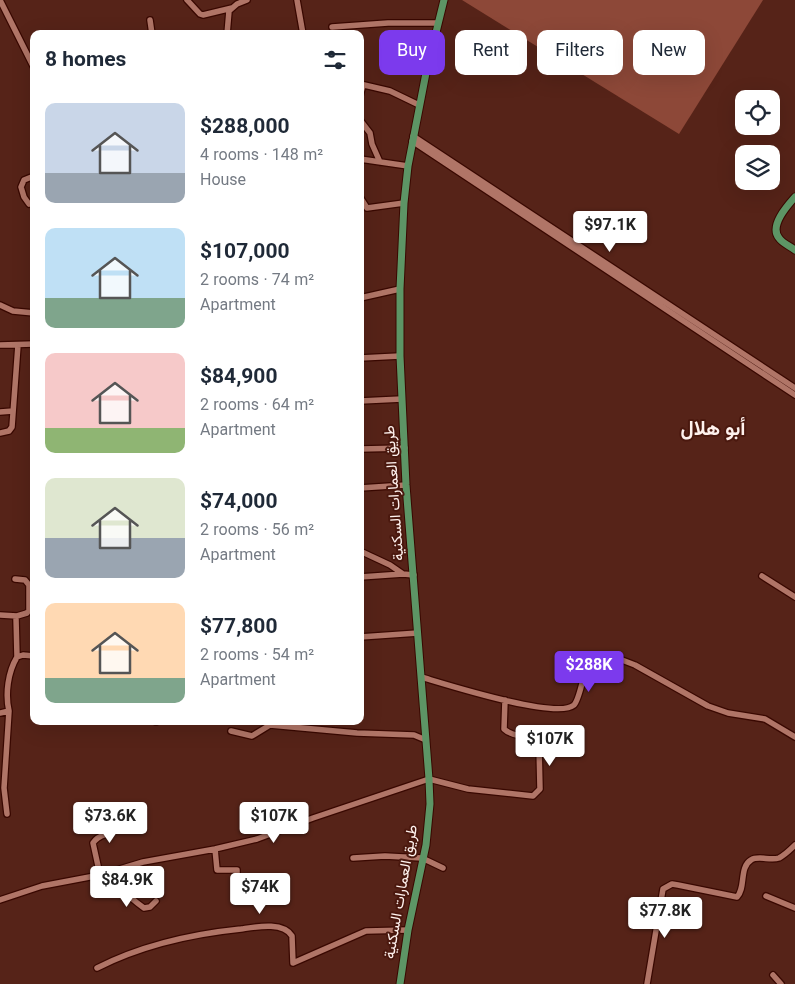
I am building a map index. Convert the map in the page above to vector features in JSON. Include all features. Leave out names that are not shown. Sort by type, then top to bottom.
[{"type":"main road","name":"طريق العمارات السكنية","points":[[400,984],[408,930],[429,824],[429,779],[406,485],[400,356],[400,289],[404,203],[408,166],[419,105],[444,0]]},
{"type":"main road","points":[[795,197],[781,217],[776,229],[780,240],[795,250]]},
{"type":"street","points":[[0,0],[30,60]]},
{"type":"street","points":[[188,0],[203,15],[232,8],[247,0]]},
{"type":"street","points":[[297,0],[302,30]]},
{"type":"street","points":[[226,30],[228,15],[232,8]]},
{"type":"street","points":[[150,20],[151,30]]},
{"type":"street","points":[[332,27],[388,23],[438,23]]},
{"type":"street","points":[[364,85],[390,91],[419,105]]},
{"type":"street","points":[[364,125],[370,133],[372,144],[380,162]]},
{"type":"street","points":[[413,138],[795,388]]},
{"type":"street","points":[[413,138],[795,395]]},
{"type":"street","points":[[364,160],[408,166]]},
{"type":"street","points":[[29,204],[21,188],[24,180],[30,178]]},
{"type":"street","points":[[364,202],[368,208],[404,203]]},
{"type":"street","points":[[364,297],[400,289]]},
{"type":"street","points":[[0,305],[13,311],[30,312]]},
{"type":"street","points":[[0,345],[30,344]]},
{"type":"street","points":[[0,433],[11,430],[18,345]]},
{"type":"street","points":[[364,358],[400,356]]},
{"type":"street","points":[[364,401],[402,399]]},
{"type":"street","points":[[0,412],[13,411]]},
{"type":"street","points":[[364,449],[405,448]]},
{"type":"street","points":[[364,488],[406,485]]},
{"type":"street","points":[[364,553],[390,565],[403,574]]},
{"type":"street","points":[[364,577],[414,575]]},
{"type":"street","points":[[762,576],[795,597]]},
{"type":"street","points":[[0,615],[17,616],[27,613],[29,610],[30,585],[25,580],[15,579]]},
{"type":"street","points":[[7,814],[4,788],[9,711],[6,700],[10,673],[17,657],[17,616]]},
{"type":"street","points":[[364,637],[418,633]]},
{"type":"street","points":[[17,657],[30,656]]},
{"type":"street","points":[[421,677],[505,700],[550,708],[569,708],[576,701],[588,662],[596,657],[607,656],[635,665],[708,706],[728,713],[765,719],[795,737]]},
{"type":"street","points":[[0,900],[42,886],[100,875],[143,862],[258,839],[313,818],[429,779],[468,789],[533,796],[540,789],[539,746],[528,736],[508,733],[504,729],[505,700]]},
{"type":"street","points":[[0,713],[9,711]]},
{"type":"street","points":[[231,731],[252,736],[270,725],[357,733],[414,735],[426,740]]},
{"type":"street","points":[[100,875],[93,843],[96,839],[112,832],[115,828],[115,818]]},
{"type":"street","points":[[647,984],[663,889],[672,884],[737,897],[741,891],[745,868],[748,862],[755,859],[780,857],[795,845]]},
{"type":"street","points":[[215,849],[217,870],[237,870],[237,887]]},
{"type":"street","points":[[353,858],[385,856],[422,858],[443,868]]},
{"type":"street","points":[[115,870],[117,879],[125,892],[144,908],[150,907],[156,901]]},
{"type":"street","points":[[766,896],[795,908]]},
{"type":"street","points":[[97,968],[116,958],[167,942],[224,930],[261,925],[285,929],[290,932],[292,936],[293,963],[366,931],[408,930]]},
{"type":"street","points":[[773,975],[781,984]]},
{"type":"shaded area","points":[[462,0],[763,0],[679,134],[583,75],[623,75],[623,30],[537,30],[537,46],[527,40],[527,30],[511,30]]},
{"type":"district","name":"أبو هلال","points":[[713,430]]}]
